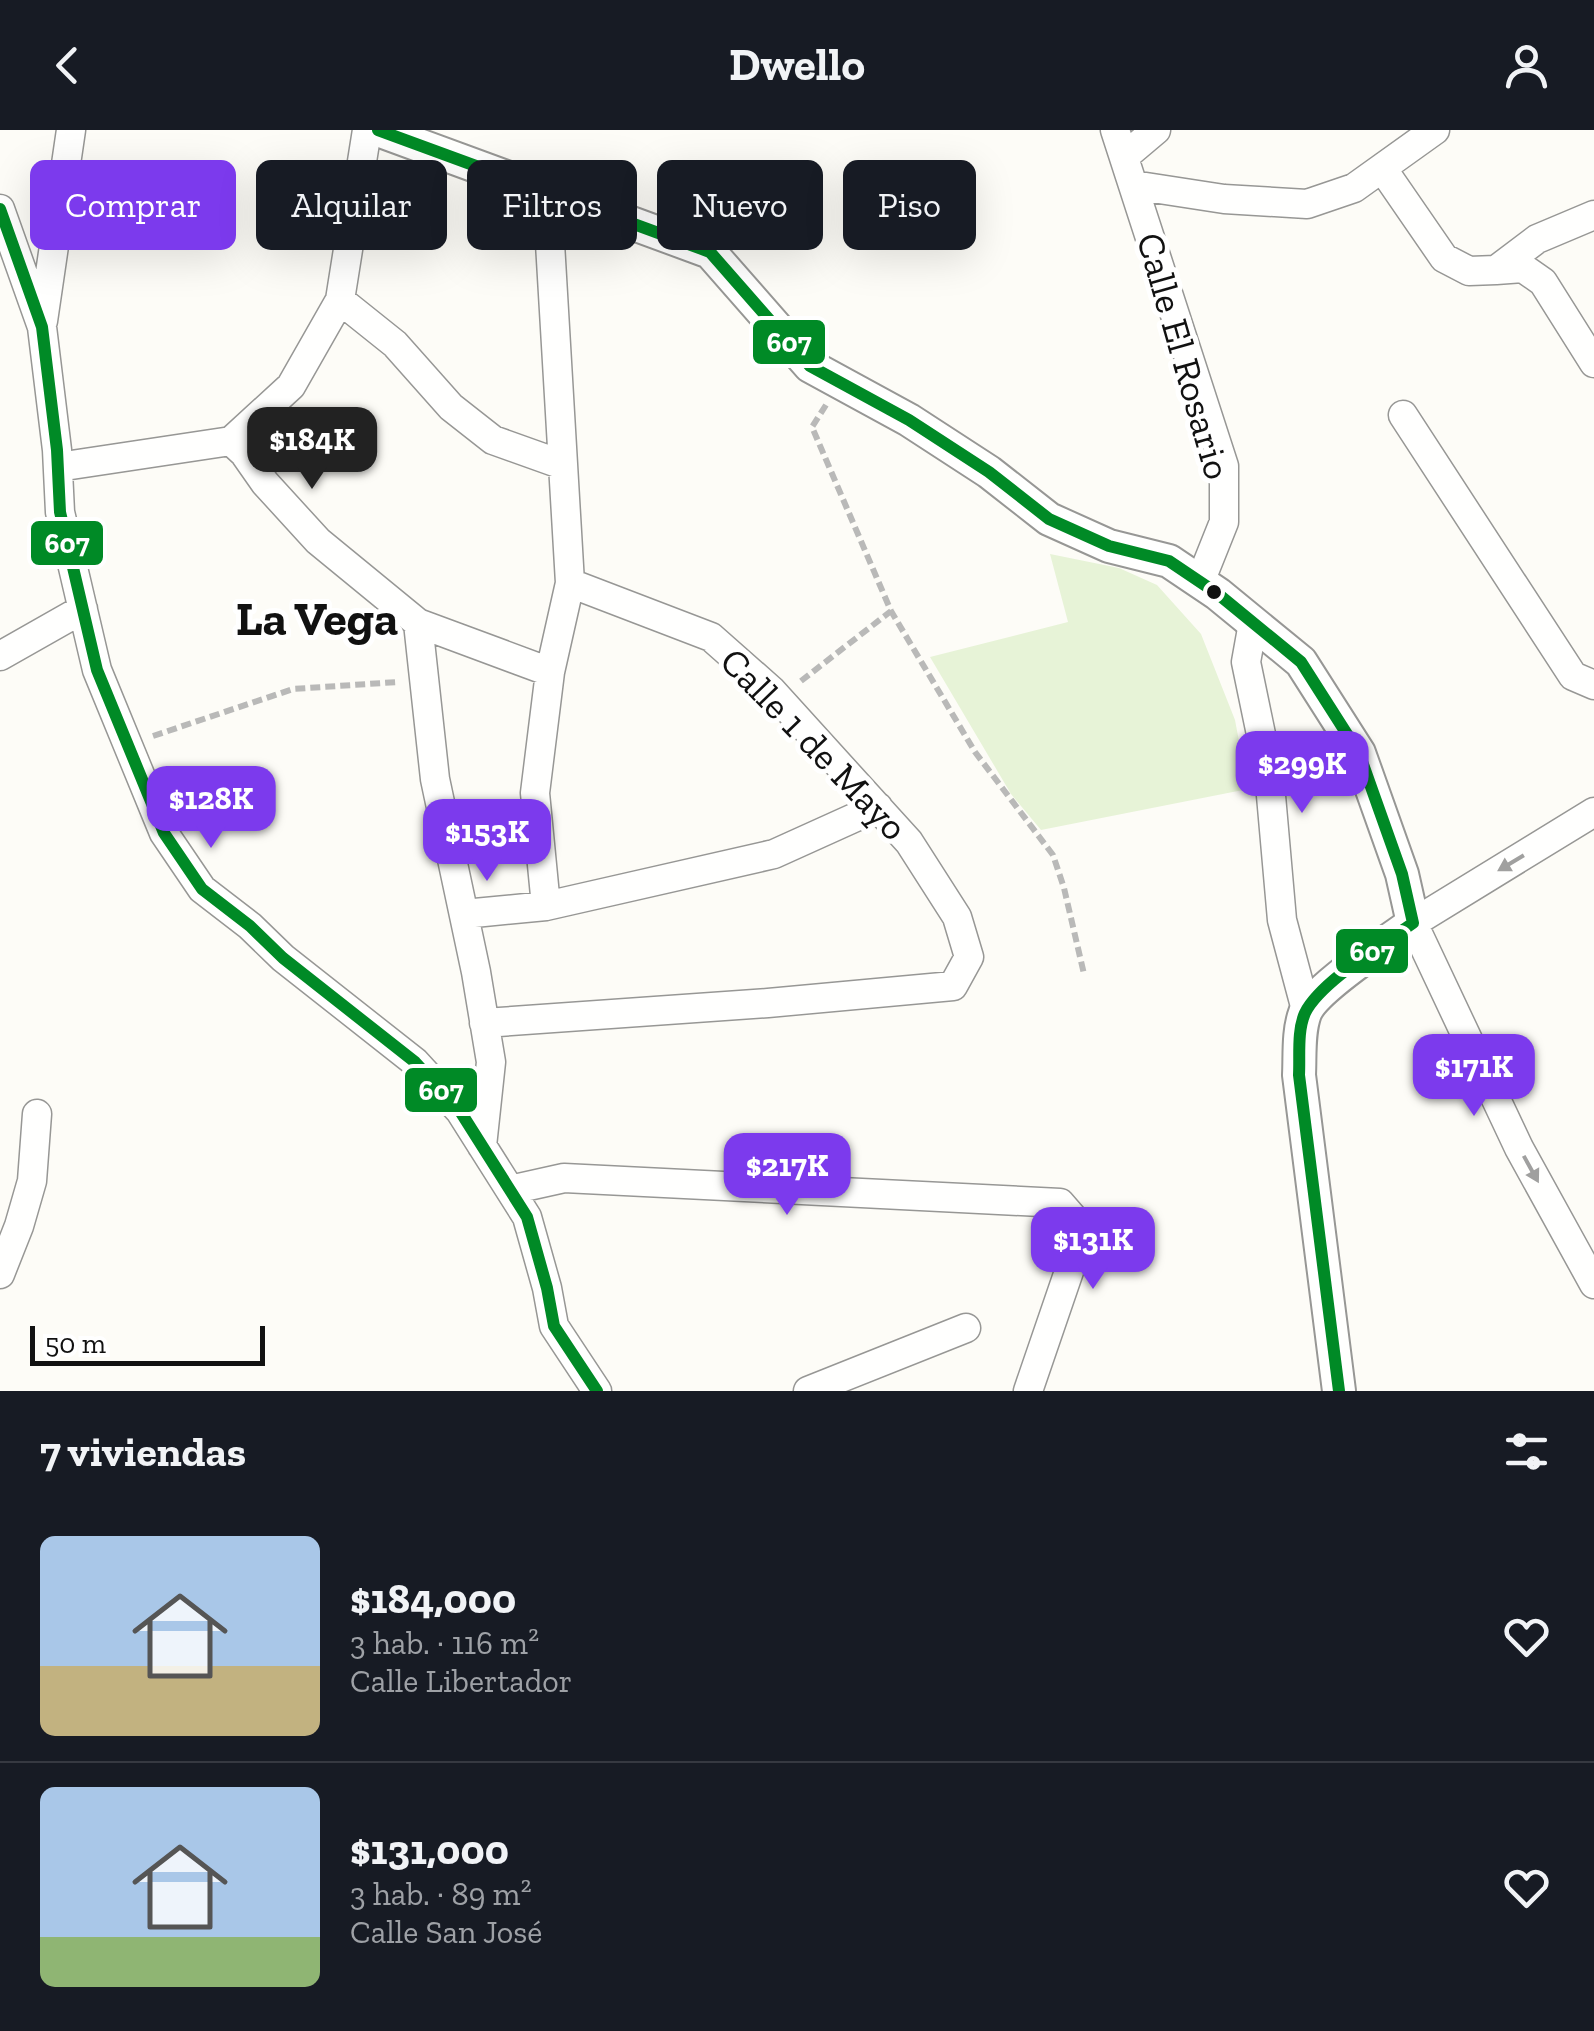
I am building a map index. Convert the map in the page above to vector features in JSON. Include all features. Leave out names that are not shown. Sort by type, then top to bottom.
[{"type":"street","points":[[42,327],[71,130]]},
{"type":"street","points":[[58,466],[231,441],[291,386],[340,300],[367,130]]},
{"type":"street","points":[[378,130],[467,163]]},
{"type":"street","name":"Calle El Rosario","points":[[1115,130],[1224,466],[1224,522],[1200,582]]},
{"type":"street","points":[[1124,157],[1156,130]]},
{"type":"street","points":[[1133,185],[1224,199],[1307,204],[1354,188],[1435,130]]},
{"type":"street","points":[[1382,168],[1444,258],[1469,271],[1523,268],[1542,282],[1594,363]]},
{"type":"street","points":[[0,209],[42,327],[60,512],[97,670],[164,833],[202,889],[296,969],[416,1062],[460,1111],[527,1216],[554,1326],[597,1391]]},
{"type":"street","points":[[1496,270],[1537,239],[1594,215]]},
{"type":"street","points":[[637,225],[710,252],[810,366],[909,420],[990,472],[1048,519],[1109,546],[1169,561],[1301,662],[1359,753],[1402,874],[1413,923],[1519,1148],[1584,1242],[1594,1284]]},
{"type":"street","points":[[546,906],[535,793],[550,672],[570,583],[550,250]]},
{"type":"street","points":[[340,300],[395,344],[451,407],[493,440],[563,465]]},
{"type":"street","points":[[1403,415],[1573,676],[1594,685]]},
{"type":"street","points":[[231,441],[318,541],[418,623],[550,672]]},
{"type":"street","name":"Calle 1 de Mayo","points":[[484,1023],[954,986],[969,957],[957,917],[909,842],[779,698],[711,637],[570,583]]},
{"type":"street","points":[[0,656],[82,608]]},
{"type":"street","points":[[418,623],[435,779],[491,1062],[482,1146]]},
{"type":"street","points":[[1253,623],[1246,662],[1269,773],[1282,920],[1306,1010]]},
{"type":"street","points":[[464,914],[546,906],[774,854],[878,807]]},
{"type":"street","points":[[1340,1391],[1300,1075],[1306,1010],[1325,986],[1413,923],[1594,812]]},
{"type":"street","points":[[0,1274],[20,1226],[32,1180],[36,1114]]},
{"type":"street","points":[[510,1190],[564,1178],[1060,1203],[1073,1218],[1077,1248],[1028,1391]]},
{"type":"street","points":[[808,1391],[966,1328]]},
{"type":"path","points":[[840,383],[812,427],[891,611],[975,752],[1053,855],[1084,974]]},
{"type":"path","points":[[779,698],[891,611]]},
{"type":"path","points":[[127,744],[292,689],[424,680]]},
{"type":"green space","points":[[1050,554],[1119,568],[1157,585],[1201,634],[1235,720],[1248,789],[1041,830],[1011,794],[930,657],[1068,622]]},
{"type":"transit line","name":"607","points":[[378,130],[710,252],[810,366],[909,420],[989,472],[1049,519],[1109,546],[1169,561],[1218,594],[1301,662],[1359,753],[1402,874],[1413,923],[1324,989],[1305,1013],[1301,1027],[1299,1075],[1339,1391]]},
{"type":"transit line","name":"607","points":[[0,209],[42,327],[57,450],[60,512],[97,670],[164,833],[202,889],[415,1062],[460,1111],[527,1217],[554,1326],[597,1391]]},
{"type":"district","name":"La Vega","points":[[317,618]]}]
